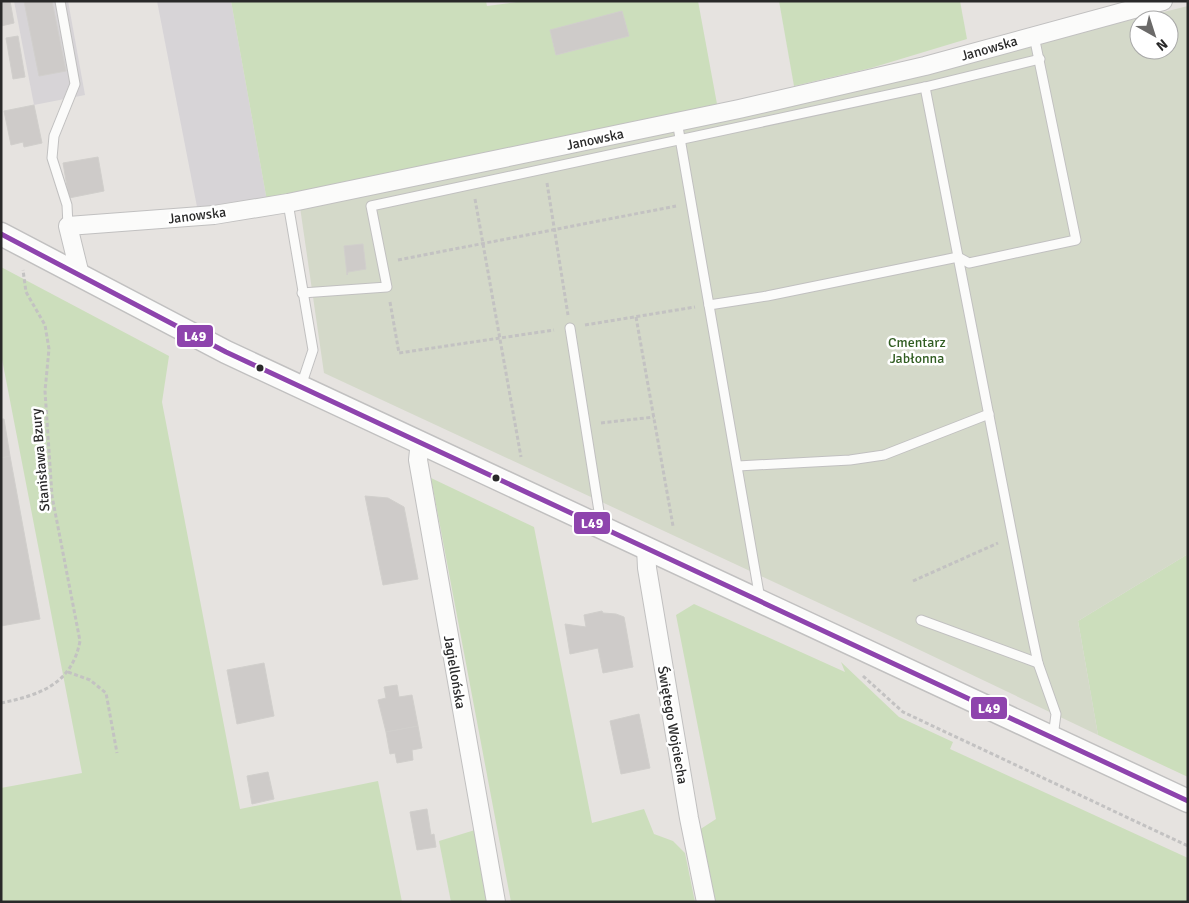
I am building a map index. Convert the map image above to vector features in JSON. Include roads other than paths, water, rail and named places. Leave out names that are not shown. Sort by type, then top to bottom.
[{"type":"street","name":"Janowska","points":[[68,226],[214,216],[288,203],[677,122],[925,66],[1163,1]]},
{"type":"street","points":[[68,226],[80,275]]},
{"type":"street","points":[[1,234],[226,352],[1188,801]]},
{"type":"street","name":"Jagiellońska","points":[[420,441],[418,460],[496,902]]},
{"type":"street","name":"Świętego Wojciecha","points":[[646,547],[647,568],[689,818],[706,902]]},
{"type":"lane","points":[[60,1],[75,84],[54,136],[52,158],[67,205],[68,226]]},
{"type":"lane","points":[[709,305],[767,296],[958,257],[969,263],[1076,240],[1034,36]]},
{"type":"lane","points":[[302,293],[387,287],[371,206],[925,87],[1040,59]]},
{"type":"lane","points":[[925,87],[1038,663],[1056,714],[1053,738]]},
{"type":"lane","points":[[677,122],[761,602]]},
{"type":"lane","points":[[288,203],[313,350],[301,386]]},
{"type":"lane","points":[[570,328],[602,527]]},
{"type":"lane","points":[[738,466],[850,460],[884,455],[989,414]]},
{"type":"lane","points":[[921,620],[1038,663]]},
{"type":"park label","name":"Cmentarz Jabłonna","points":[[917,350]]}]
